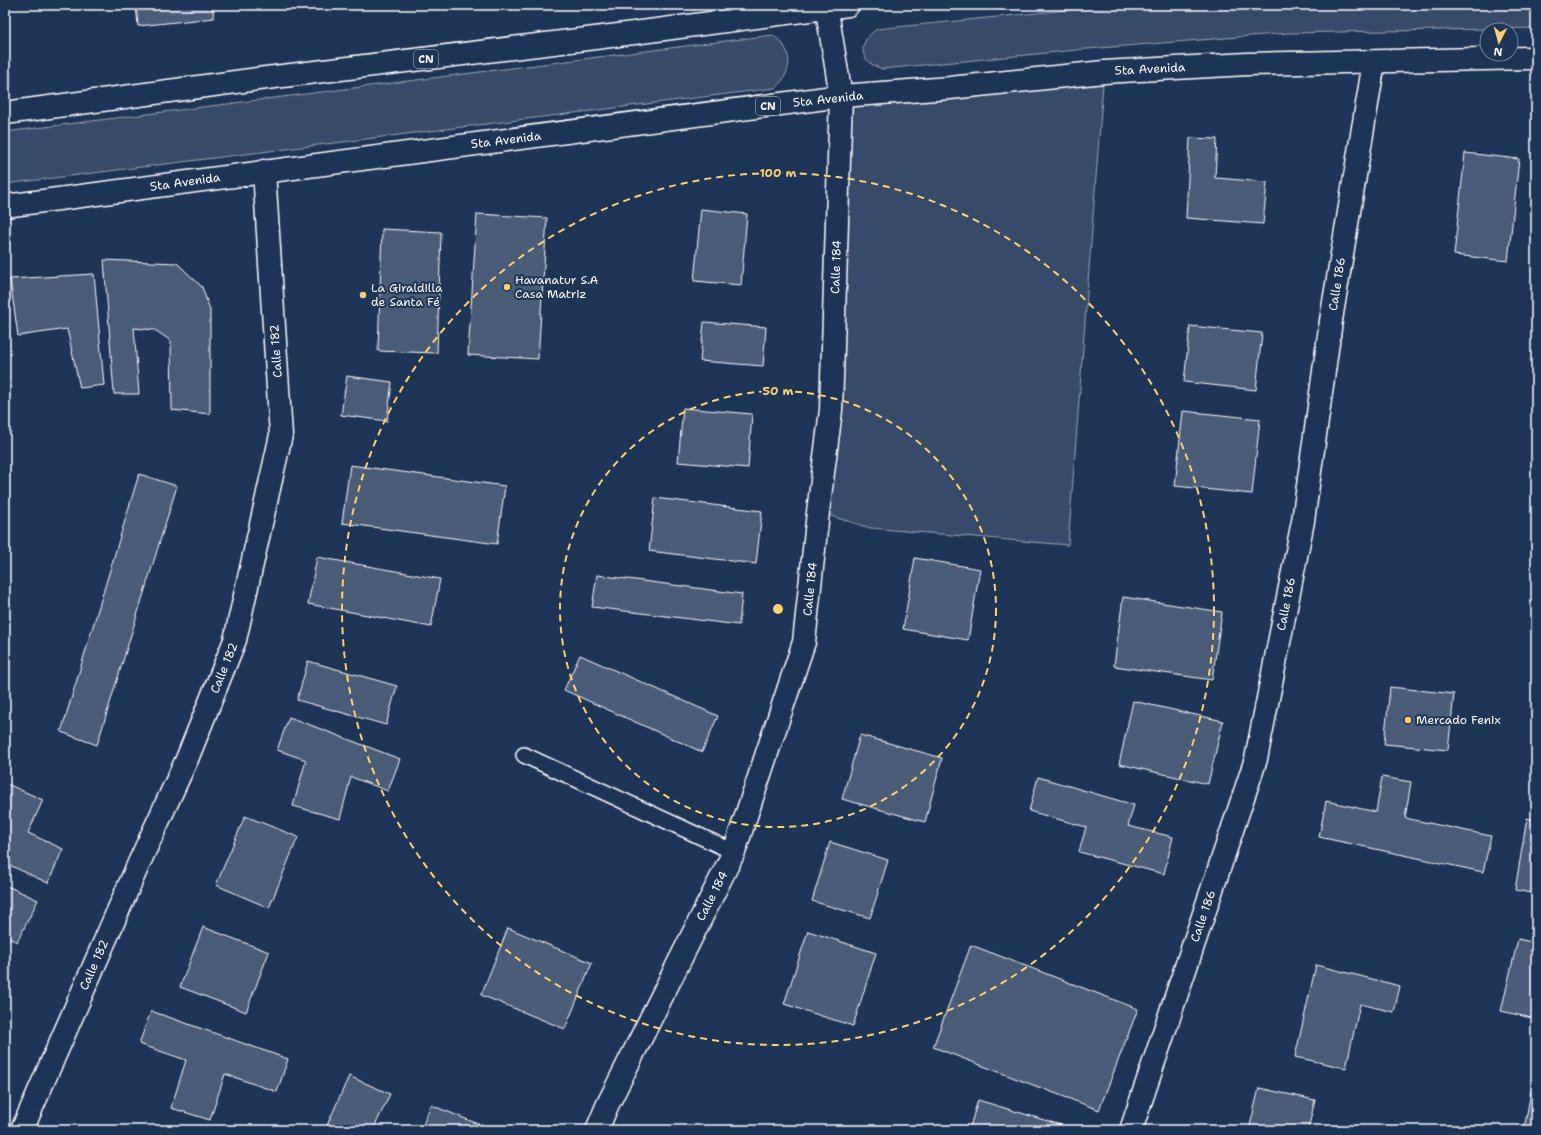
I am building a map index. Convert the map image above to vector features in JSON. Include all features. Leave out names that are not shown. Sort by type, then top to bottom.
[{"type":"main road","name":"CN","points":[[5,113],[250,80],[603,37],[827,6],[848,5]]},
{"type":"main road","name":"Calle 184","points":[[597,1130],[607,1106],[734,852],[804,642],[831,410],[841,96],[827,6]]},
{"type":"main road","name":"5ta Avenida","points":[[5,206],[841,96],[950,88],[1104,72],[1247,64],[1536,58]]},
{"type":"main road","name":"Calle 186","points":[[1131,1130],[1256,759],[1303,521],[1332,314],[1374,62]]},
{"type":"main road","name":"Calle 182","points":[[22,1130],[139,863],[187,759],[236,640],[281,435],[264,171]]},
{"type":"lane","points":[[524,755],[734,852]]},
{"type":"shaded area","points":[[1117,5],[1536,5],[1536,28],[1519,28],[1519,22],[1479,22],[1479,29],[1289,33],[1087,49],[882,69],[869,62],[863,52],[866,39],[877,29]]},
{"type":"shaded area","points":[[773,35],[783,45],[787,52],[789,63],[786,74],[775,88],[5,184],[5,132]]},
{"type":"shaded area","points":[[1104,72],[1068,545],[870,528],[818,512],[841,96]]},
{"type":"building","points":[[136,5],[212,5],[214,18],[138,26]]},
{"type":"building","points":[[1190,138],[1217,139],[1215,178],[1267,182],[1263,224],[1186,218]]},
{"type":"building","points":[[1465,153],[1519,159],[1508,261],[1454,255]]},
{"type":"building","points":[[701,209],[747,214],[741,285],[694,281]]},
{"type":"building","name":"Havanatur S.A Casa Matriz","points":[[477,214],[547,218],[538,359],[468,355]]},
{"type":"building","points":[[382,229],[441,232],[437,353],[378,351]]},
{"type":"building","points":[[104,260],[177,263],[202,287],[210,310],[210,414],[172,410],[171,341],[155,330],[134,328],[139,394],[114,394]]},
{"type":"building","points":[[94,274],[104,385],[80,388],[67,329],[18,336],[10,279]]},
{"type":"building","points":[[704,322],[766,327],[763,366],[700,361]]},
{"type":"building","points":[[1190,326],[1262,333],[1256,390],[1184,382]]},
{"type":"building","points":[[347,376],[392,382],[387,421],[341,415]]},
{"type":"building","points":[[683,408],[752,414],[748,468],[678,462]]},
{"type":"building","points":[[1183,411],[1260,419],[1252,494],[1175,486]]},
{"type":"building","points":[[350,465],[505,486],[497,544],[342,523]]},
{"type":"building","points":[[139,474],[177,486],[97,745],[61,732]]},
{"type":"building","points":[[655,498],[762,511],[756,564],[649,551]]},
{"type":"building","points":[[317,557],[440,579],[431,627],[308,604]]},
{"type":"building","points":[[915,558],[980,569],[968,640],[903,629]]},
{"type":"building","points":[[597,575],[742,594],[739,625],[592,607]]},
{"type":"building","points":[[1123,597],[1222,612],[1212,680],[1114,666]]},
{"type":"building","points":[[580,655],[718,716],[702,752],[564,690]]},
{"type":"building","points":[[308,661],[397,686],[386,725],[297,700]]},
{"type":"building","points":[[1390,687],[1454,694],[1448,750],[1384,744]]},
{"type":"building","points":[[1133,701],[1223,721],[1208,784],[1119,764]]},
{"type":"building","points":[[289,717],[400,759],[388,791],[351,777],[340,819],[293,806],[306,760],[277,750]]},
{"type":"building","points":[[860,735],[942,758],[925,822],[842,799]]},
{"type":"building","points":[[1038,777],[1134,805],[1128,826],[1173,837],[1164,874],[1079,852],[1086,827],[1029,811]]},
{"type":"building","points":[[1382,777],[1411,782],[1405,818],[1491,836],[1483,872],[1319,837],[1326,801],[1376,812]]},
{"type":"building","points":[[5,783],[43,800],[28,833],[63,849],[48,883],[5,863]]},
{"type":"building","points":[[245,816],[298,837],[269,908],[216,885]]},
{"type":"building","points":[[1527,818],[1536,820],[1536,894],[1515,890]]},
{"type":"building","points":[[830,842],[888,860],[870,918],[812,901]]},
{"type":"building","points":[[5,885],[38,900],[17,942],[5,936]]},
{"type":"building","points":[[203,927],[269,952],[246,1012],[180,987]]},
{"type":"building","points":[[508,928],[592,963],[565,1029],[481,995]]},
{"type":"building","points":[[808,931],[876,953],[853,1026],[784,1004]]},
{"type":"building","points":[[1518,939],[1536,943],[1536,1019],[1501,1011]]},
{"type":"building","points":[[971,945],[1138,1009],[1099,1110],[933,1047]]},
{"type":"building","points":[[1316,965],[1400,986],[1394,1012],[1360,1004],[1346,1068],[1295,1057]]},
{"type":"building","points":[[151,1011],[288,1059],[277,1092],[225,1074],[210,1120],[171,1108],[186,1060],[139,1044]]},
{"type":"building","points":[[1536,1063],[1536,1130],[1524,1130]]},
{"type":"building","points":[[349,1076],[390,1094],[373,1130],[325,1130]]},
{"type":"building","points":[[1259,1088],[1315,1100],[1308,1130],[1249,1130]]},
{"type":"building","points":[[978,1100],[1064,1126],[1063,1130],[969,1130]]},
{"type":"building","points":[[431,1105],[493,1130],[421,1130]]},
{"type":"place","name":"Havanatur S.A Casa Matriz","points":[[507,287]]},
{"type":"place","name":"La Giraldilla de Santa Fé","points":[[363,295]]},
{"type":"place","name":"Mercado Fenix","points":[[1408,720]]}]
